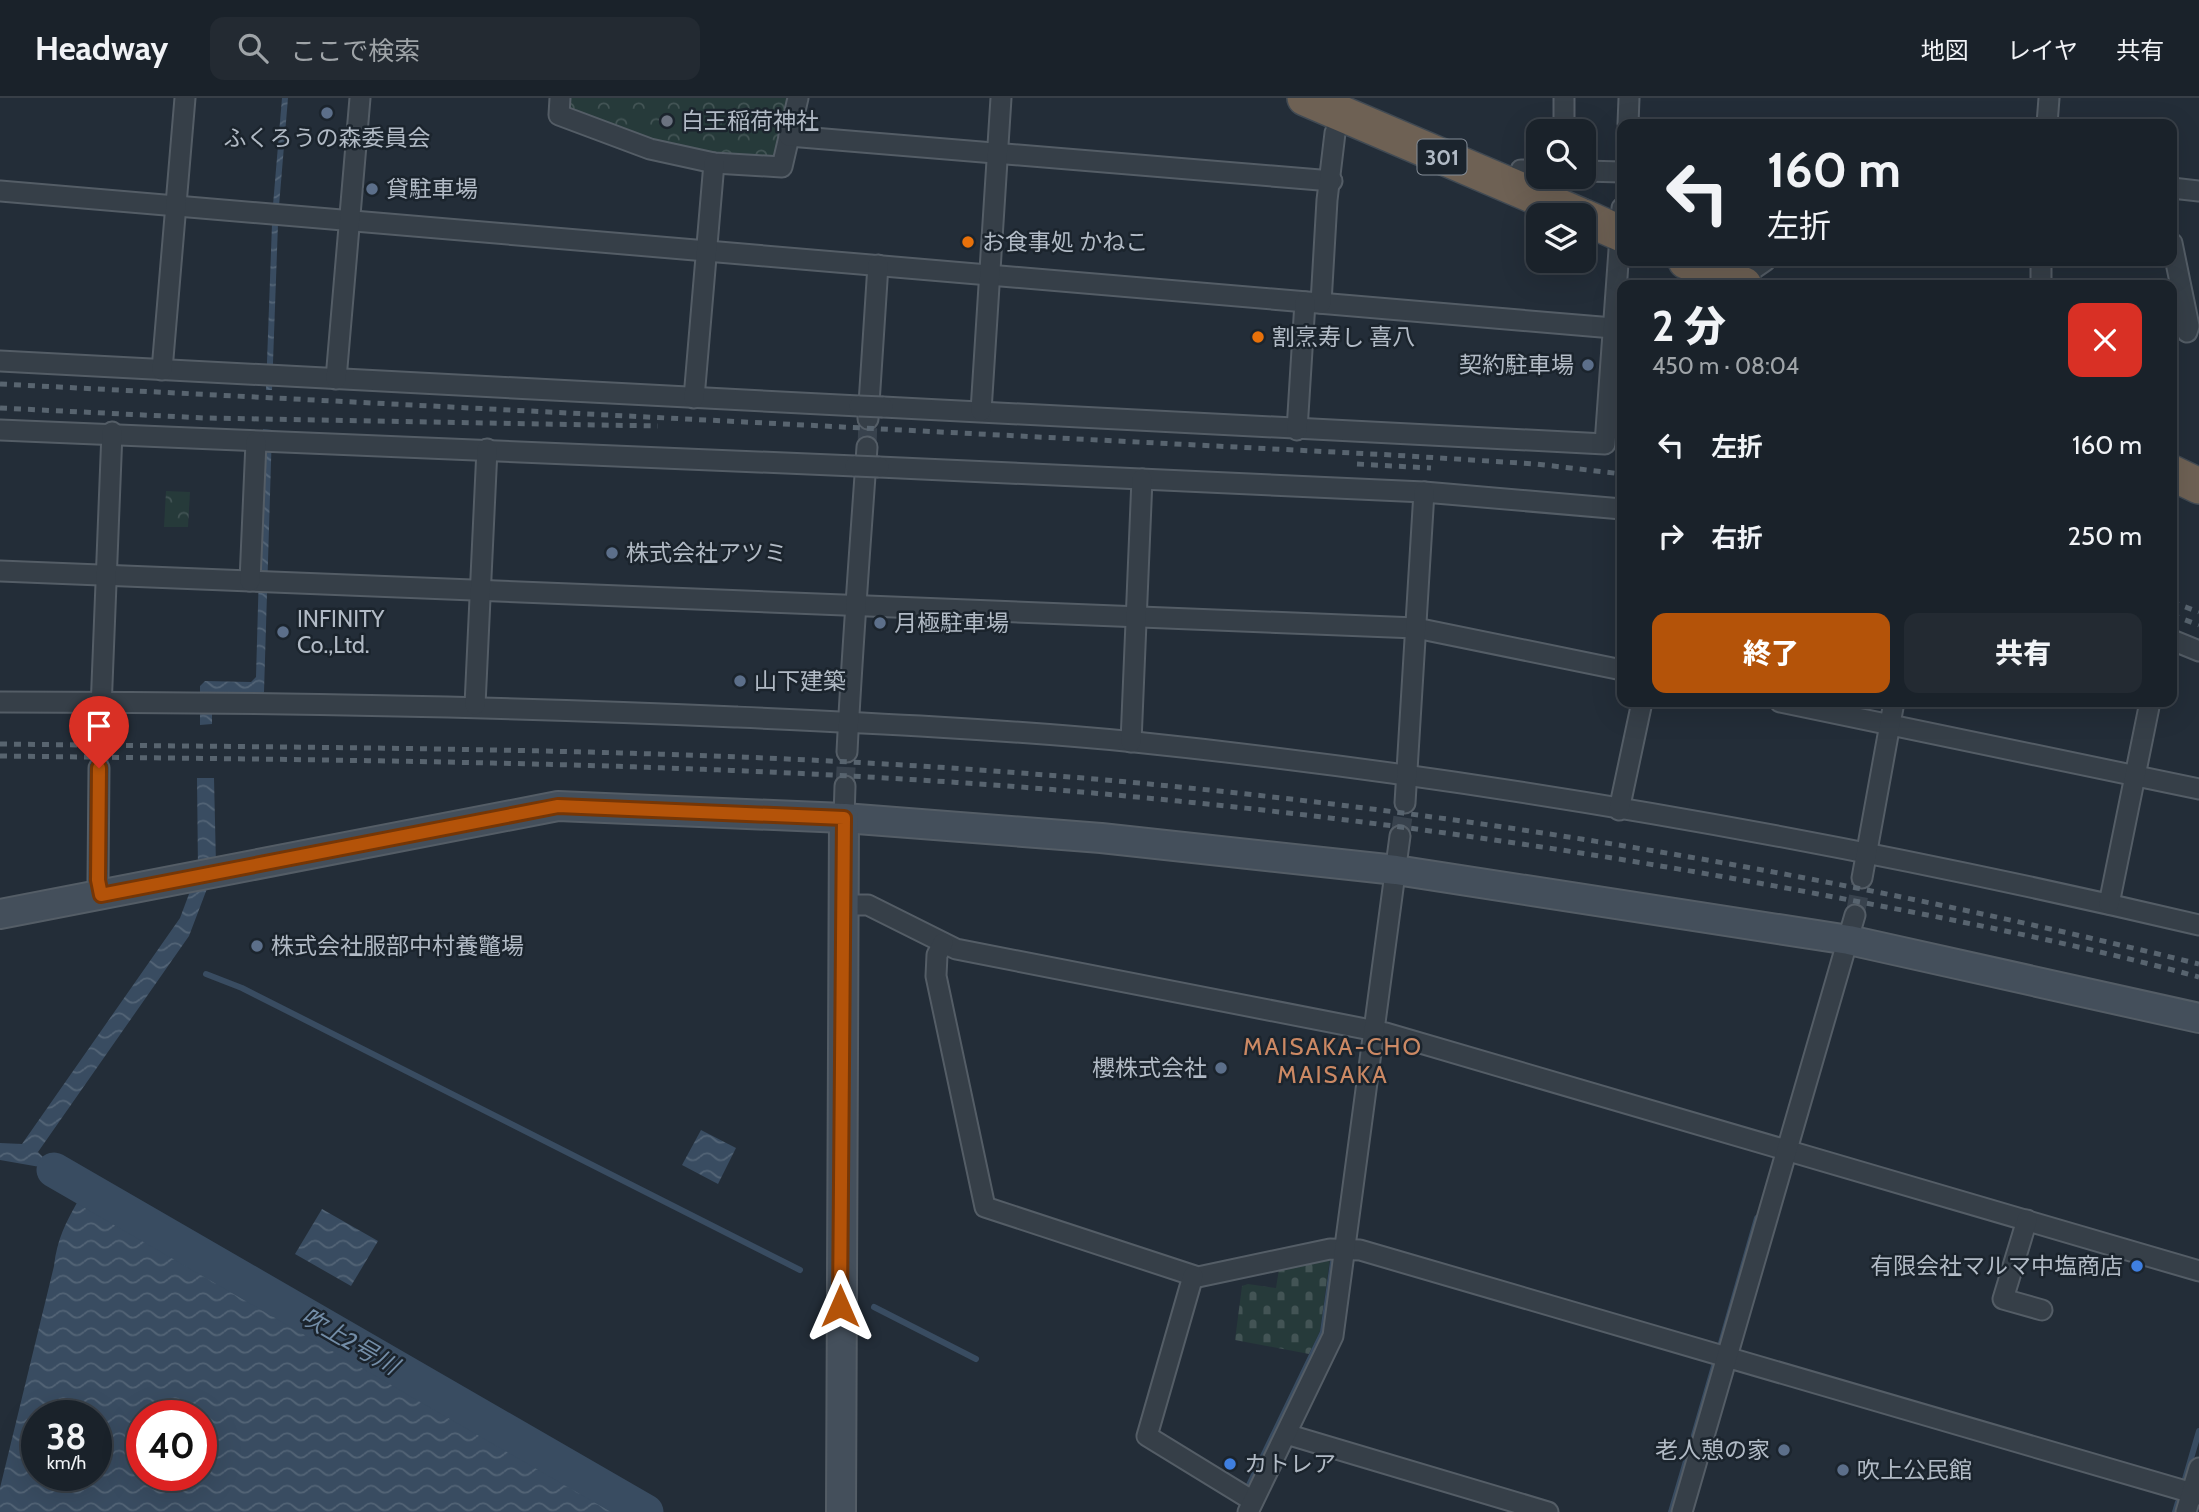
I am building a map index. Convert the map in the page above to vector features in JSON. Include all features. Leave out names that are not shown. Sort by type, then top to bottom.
[{"type":"highway","name":"301","points":[[1305,98],[1526,179]]},
{"type":"highway","name":"301","points":[[1541,189],[1562,203]]},
{"type":"highway","name":"301","points":[[1596,219],[1617,224]]},
{"type":"highway","points":[[1698,266],[1733,280]]},
{"type":"highway","points":[[2177,476],[2199,486]]},
{"type":"street","points":[[162,370],[185,98]]},
{"type":"street","points":[[336,379],[360,98]]},
{"type":"street","points":[[561,98],[559,115],[650,149],[714,163],[782,167],[798,98]]},
{"type":"street","points":[[981,411],[1000,98]]},
{"type":"street","points":[[1564,98],[1564,119]]},
{"type":"street","points":[[1628,119],[1629,98]]},
{"type":"street","points":[[2047,119],[2049,98]]},
{"type":"street","points":[[1297,430],[1327,200],[1332,181],[1335,133],[1343,114]]},
{"type":"street","points":[[789,136],[1332,181]]},
{"type":"street","points":[[694,398],[714,163]]},
{"type":"street","points":[[1596,171],[1617,172]]},
{"type":"street","points":[[2177,189],[2199,191]]},
{"type":"street","points":[[0,191],[1313,302],[1615,340]]},
{"type":"street","points":[[870,411],[878,265]]},
{"type":"street","points":[[1747,280],[1752,270],[1758,266]]},
{"type":"street","points":[[2177,266],[2189,326],[2186,332]]},
{"type":"street","points":[[0,361],[694,398],[870,411],[981,411],[1297,430],[1605,444],[1617,307]]},
{"type":"street","points":[[0,430],[112,432],[264,443],[487,449],[1424,492],[1617,509]]},
{"type":"street","points":[[100,735],[112,432]]},
{"type":"street","points":[[259,581],[264,443]]},
{"type":"street","points":[[847,752],[867,447]]},
{"type":"street","points":[[475,705],[487,449]]},
{"type":"street","points":[[1131,742],[1142,479]]},
{"type":"street","points":[[1405,803],[1424,492]]},
{"type":"street","points":[[0,571],[1416,628],[1617,669]]},
{"type":"street","points":[[2177,642],[2199,651]]},
{"type":"street","points":[[0,702],[475,705],[848,722],[1131,742],[1408,775],[1867,852],[2199,925]]},
{"type":"street","points":[[1619,810],[1641,707]]},
{"type":"street","points":[[1806,707],[2199,789]]},
{"type":"street","points":[[1862,878],[1893,707]]},
{"type":"street","points":[[2109,904],[2149,707]]},
{"type":"street","points":[[99,768],[98,880],[101,895]]},
{"type":"street","points":[[841,1512],[845,786]]},
{"type":"street","points":[[0,914],[558,806],[844,818],[1101,838],[1396,870],[1852,928],[2199,1018]]},
{"type":"street","points":[[1193,1276],[1147,1436],[1250,1507],[1333,1336],[1400,836]]},
{"type":"street","points":[[843,905],[869,905],[956,949],[1374,1031],[2199,1271]]},
{"type":"street","points":[[1682,1512],[1852,928]]},
{"type":"street","points":[[943,943],[937,955],[936,976],[985,1207],[1198,1278],[1330,1249],[1360,1250],[1727,1357],[2192,1500],[2199,1468]]},
{"type":"street","points":[[2027,1220],[2003,1299],[2042,1310]]},
{"type":"street","points":[[1286,1434],[1548,1512]]},
{"type":"green space","points":[[566,98],[792,98],[777,153],[770,158],[715,157],[652,143],[568,110]]},
{"type":"green space","points":[[166,491],[190,492],[188,527],[164,527]]},
{"type":"green space","points":[[1330,1258],[1320,1331],[1309,1354],[1235,1340],[1242,1286],[1248,1284],[1276,1288],[1279,1269]]},
{"type":"water","points":[[282,98],[288,98],[279,206],[273,205]]},
{"type":"water","points":[[272,224],[278,224],[272,390],[266,390]]},
{"type":"water","points":[[263,429],[272,430],[264,692],[259,697],[212,696],[212,724],[200,725],[200,686],[205,681],[251,682],[256,677]]},
{"type":"water","points":[[197,778],[214,778],[216,865],[189,936],[38,1152],[43,1157],[40,1167],[0,1160],[0,1143],[22,1144],[180,918],[198,870]]},
{"type":"water","points":[[701,1130],[736,1148],[718,1184],[682,1165]]},
{"type":"water","points":[[79,1199],[534,1466],[551,1471],[614,1512],[0,1512],[0,1488],[21,1402],[21,1491],[112,1491],[112,1400],[21,1400],[63,1231]]},
{"type":"water","points":[[322,1209],[378,1241],[351,1286],[295,1254]]},
{"type":"waterway","points":[[206,974],[242,988],[800,1270]]},
{"type":"waterway","name":"吹上2号川","points":[[54,1170],[646,1512]]},
{"type":"waterway","points":[[1721,1343],[1757,1218]]},
{"type":"waterway","points":[[1249,1485],[1323,1332],[1333,1262]]},
{"type":"waterway","points":[[874,1307],[976,1359]]},
{"type":"waterway","points":[[1694,1435],[1714,1366]]},
{"type":"waterway","points":[[2185,1479],[2199,1431]]},
{"type":"waterway","points":[[1671,1512],[1691,1444]]},
{"type":"waterway","points":[[2175,1512],[2178,1502]]},
{"type":"tunnel","points":[[867,447],[868,419]]},
{"type":"tunnel","points":[[99,768],[100,735]]},
{"type":"tunnel","points":[[845,786],[847,752]]},
{"type":"tunnel","points":[[1400,836],[1405,803]]},
{"type":"tunnel","points":[[1855,915],[1862,878]]},
{"type":"railway","points":[[0,384],[1392,455],[1536,464],[1617,473]]},
{"type":"railway","points":[[0,408],[205,418],[658,426]]},
{"type":"railway","points":[[1357,464],[1431,468]]},
{"type":"railway","points":[[2177,604],[2199,612]]},
{"type":"railway","points":[[2177,617],[2199,625]]},
{"type":"railway","points":[[0,744],[585,752],[818,760],[1094,779],[1254,795],[1413,814],[1729,864],[2043,927],[2199,964]]},
{"type":"railway","points":[[0,756],[468,762],[702,769],[935,781],[1157,799],[1378,824],[1708,874],[2009,932],[2199,977]]},
{"type":"place","name":"ふくろうの森委員会","points":[[327,113]]},
{"type":"place","name":"白王稲荷神社","points":[[667,121]]},
{"type":"place","name":"貸駐車場","points":[[372,189]]},
{"type":"place","name":"お食事処 かねこ","points":[[968,242]]},
{"type":"place","name":"割烹寿し 喜八","points":[[1258,337]]},
{"type":"place","name":"契約駐車場","points":[[1588,365]]},
{"type":"place","name":"株式会社アツミ","points":[[612,553]]},
{"type":"place","name":"月極駐車場","points":[[880,623]]},
{"type":"place","name":"INFINITY Co.,Ltd.","points":[[283,632]]},
{"type":"place","name":"山下建築","points":[[740,681]]},
{"type":"place","name":"株式会社服部中村養鼈場","points":[[257,946]]},
{"type":"place","name":"櫻株式会社","points":[[1221,1068]]},
{"type":"place","name":"有限会社マルマ中塩商店","points":[[2137,1266]]},
{"type":"place","name":"老人憩の家","points":[[1784,1450]]},
{"type":"place","name":"カトレア","points":[[1230,1464]]},
{"type":"place","name":"吹上公民館","points":[[1843,1470]]},
{"type":"district","name":"MAISAKA-CHO MAISAKA","points":[[1333,1060]]},
{"type":"route","points":[[99,768],[98,880],[101,895],[558,806],[844,818],[840,1306]]}]
